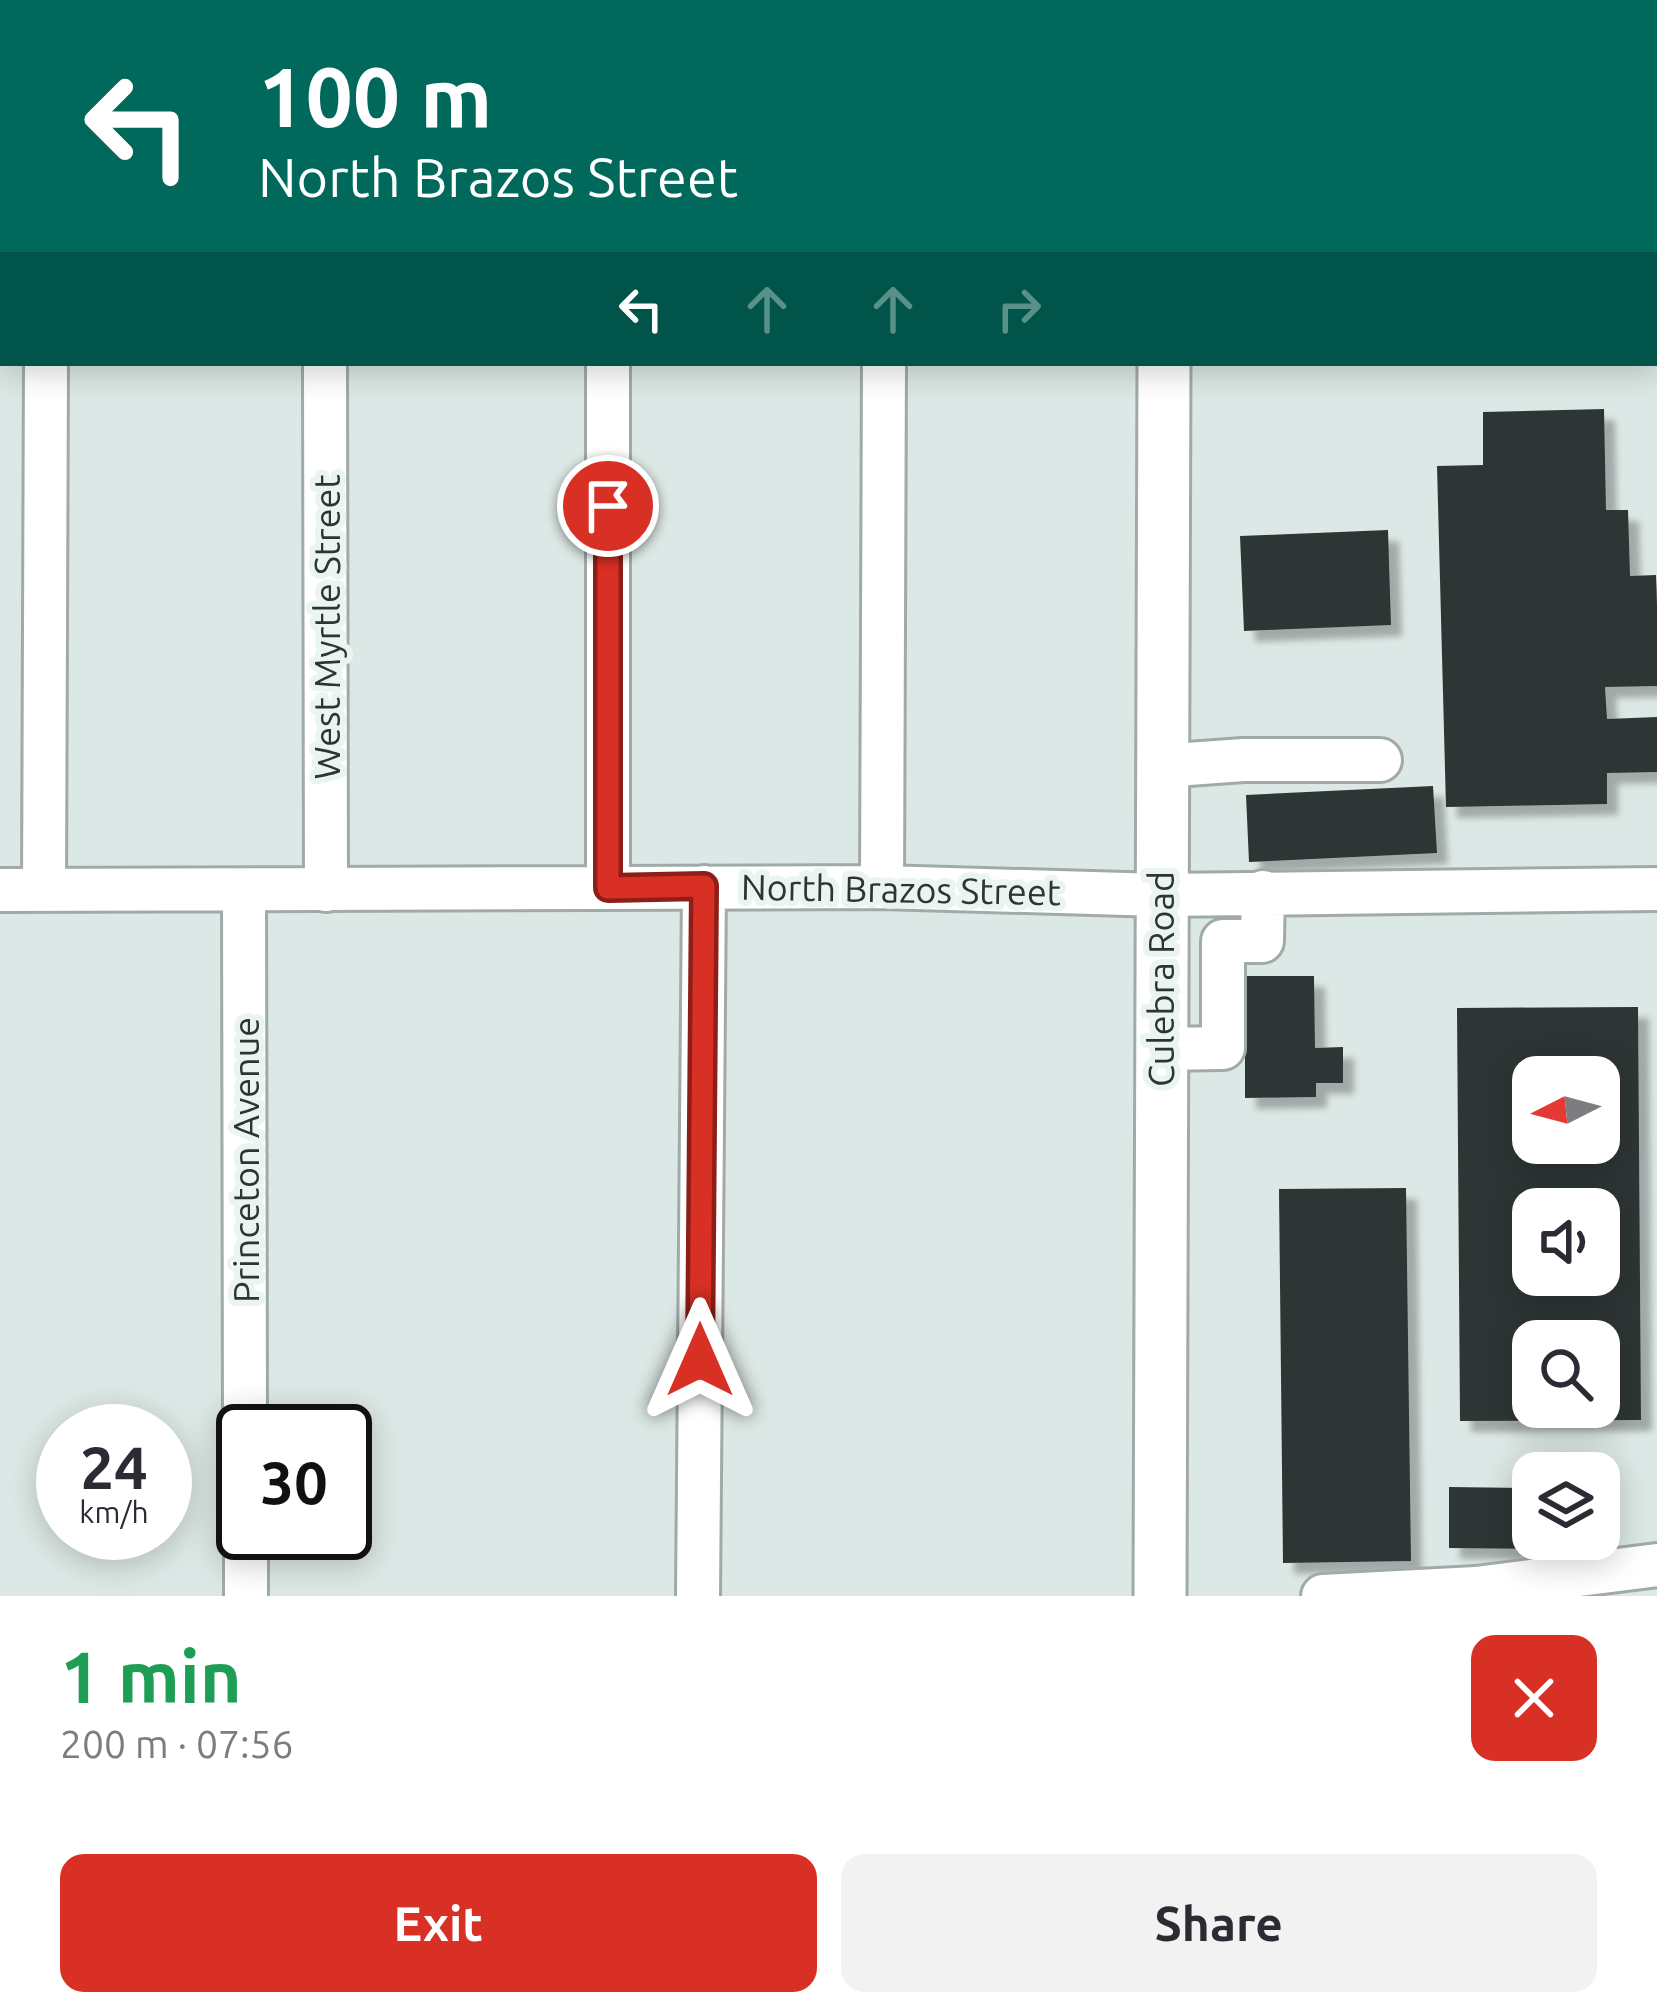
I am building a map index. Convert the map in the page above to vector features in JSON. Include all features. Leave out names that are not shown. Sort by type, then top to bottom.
[{"type":"main road","name":"Culebra Road","points":[[1160,1596],[1164,366]]},
{"type":"street","points":[[44,890],[46,366]]},
{"type":"street","name":"West Myrtle Street","points":[[325,366],[326,890]]},
{"type":"street","points":[[608,366],[608,888]]},
{"type":"street","points":[[882,887],[884,366]]},
{"type":"street","points":[[1161,766],[1243,760],[1380,760]]},
{"type":"street","points":[[698,1596],[704,886]]},
{"type":"street","name":"North Brazos Street","points":[[0,890],[704,886],[1160,895],[1657,889]]},
{"type":"street","name":"Princeton Avenue","points":[[244,890],[245,1404]]},
{"type":"street","points":[[1223,941],[1262,941],[1263,892]]},
{"type":"street","points":[[1160,1048],[1222,1048],[1223,941],[1216,893]]},
{"type":"street","points":[[245,1560],[246,1596]]},
{"type":"street","points":[[1323,1596],[1476,1588],[1657,1564]]},
{"type":"building","points":[[1604,409],[1606,510],[1628,510],[1630,576],[1656,575],[1657,606],[1657,686],[1605,687],[1607,719],[1657,717],[1657,772],[1607,773],[1607,804],[1446,807],[1437,466],[1483,465],[1483,412]]},
{"type":"building","points":[[1388,530],[1391,625],[1244,631],[1240,536]]},
{"type":"building","points":[[1433,786],[1437,853],[1249,862],[1246,795]]},
{"type":"building","points":[[1245,976],[1314,976],[1315,1048],[1343,1047],[1343,1083],[1316,1083],[1316,1097],[1245,1098]]},
{"type":"building","points":[[1638,1007],[1641,1420],[1620,1420],[1620,1320],[1512,1320],[1512,1421],[1460,1421],[1457,1008]]},
{"type":"building","points":[[1406,1188],[1411,1561],[1283,1563],[1279,1189]]},
{"type":"building","points":[[1449,1487],[1512,1488],[1512,1549],[1449,1548]]},
{"type":"route","points":[[608,506],[608,888],[704,886],[700,1360]]}]
